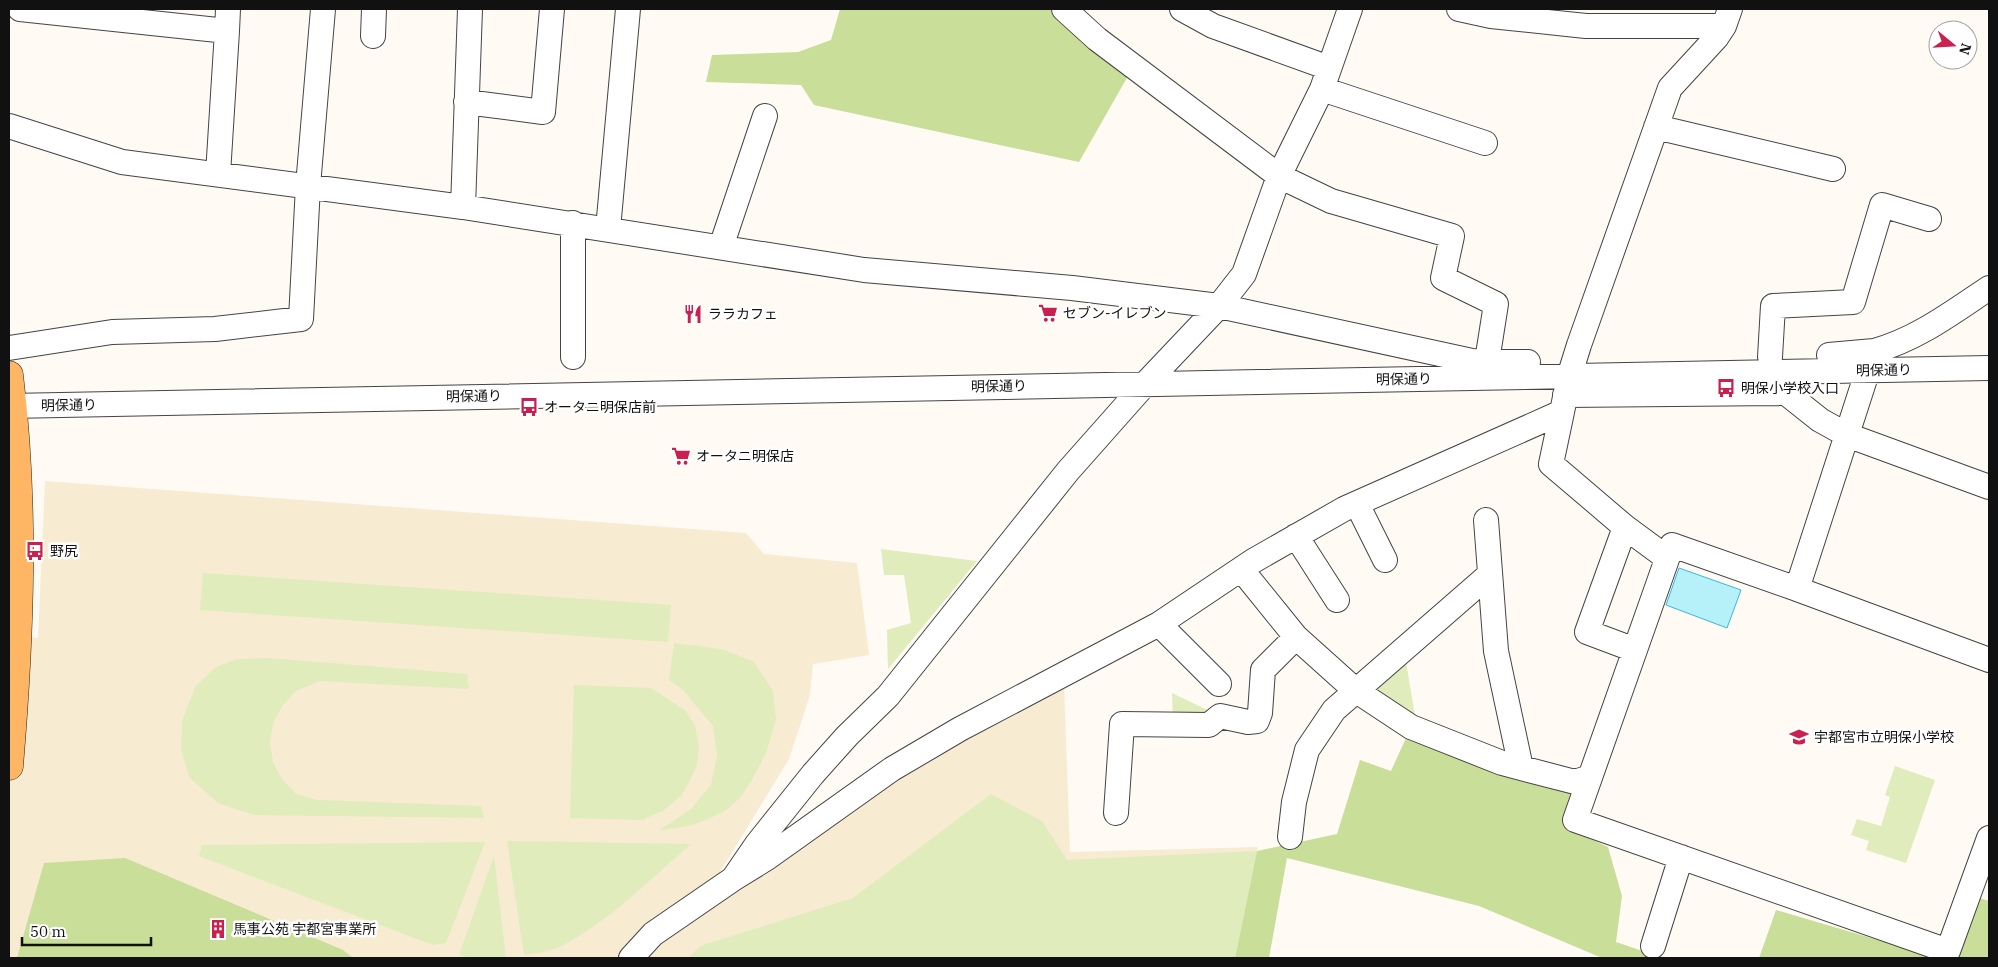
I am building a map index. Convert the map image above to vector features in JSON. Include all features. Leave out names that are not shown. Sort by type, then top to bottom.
[{"type":"main road","points":[[9,375],[12,450],[20,532],[19,617],[9,766]]},
{"type":"street","points":[[20,9],[228,20],[218,174]]},
{"type":"street","points":[[9,348],[112,332],[215,329],[301,319],[308,186],[323,9]]},
{"type":"street","points":[[373,36],[374,9]]},
{"type":"street","points":[[463,207],[470,9]]},
{"type":"street","points":[[466,102],[542,112],[552,9]]},
{"type":"street","points":[[608,229],[628,9]]},
{"type":"street","points":[[1064,9],[1097,39],[1279,176],[1331,200],[1452,236],[1443,278],[1496,304],[1487,361]]},
{"type":"street","points":[[1182,9],[1213,26],[1325,79],[1485,143]]},
{"type":"street","points":[[733,879],[757,844],[813,774],[847,736],[888,696],[1068,471],[1146,383],[1219,306],[1244,274],[1279,176],[1325,79],[1350,9]]},
{"type":"street","points":[[1459,9],[1490,16],[1586,26],[1727,17]]},
{"type":"street","points":[[1667,558],[1625,527],[1551,464],[1567,386],[1670,88],[1716,38],[1727,17]]},
{"type":"street","points":[[721,247],[764,116]]},
{"type":"street","points":[[9,126],[122,162],[573,223],[864,270],[1072,288],[1219,306],[1472,361],[1487,361],[1567,386],[1786,393],[1820,420],[1847,436],[1989,487]]},
{"type":"street","points":[[1656,127],[1833,169]]},
{"type":"street","points":[[1770,357],[1773,306],[1852,302],[1882,205],[1929,219]]},
{"type":"street","points":[[573,223],[573,357]]},
{"type":"street","points":[[1797,589],[1871,361],[1894,346],[1922,332],[1989,288]]},
{"type":"street","points":[[631,958],[653,934],[767,858],[892,769],[960,729],[1159,624],[1241,569],[1296,536],[1357,504],[1567,386],[1770,357],[1848,355],[1871,361]]},
{"type":"street","name":"明保通り","points":[[11,406],[1146,383],[1567,386],[1871,361],[1989,368]]},
{"type":"street","points":[[1357,504],[1385,560]]},
{"type":"street","points":[[1486,520],[1496,651],[1521,768]]},
{"type":"street","points":[[1625,527],[1587,632],[1635,650]]},
{"type":"street","points":[[1296,536],[1337,600]]},
{"type":"street","points":[[1989,660],[1672,545],[1575,820],[1948,952],[1989,838]]},
{"type":"street","points":[[1241,569],[1296,637],[1355,690],[1411,726],[1502,763],[1575,782],[1590,777]]},
{"type":"street","points":[[1290,837],[1294,802],[1307,750],[1334,710],[1489,575]]},
{"type":"street","points":[[1159,624],[1219,684]]},
{"type":"street","points":[[1116,813],[1122,724],[1209,725],[1220,716],[1248,722],[1257,721],[1260,713],[1263,670],[1296,637]]},
{"type":"street","points":[[1653,946],[1681,857]]},
{"type":"shaded area","points":[[45,481],[746,533],[764,554],[857,563],[869,655],[813,664],[810,695],[789,759],[720,872],[737,891],[938,753],[1064,686],[1070,852],[1258,847],[1234,958],[9,958],[9,634],[38,638]]},
{"type":"green space","points":[[840,9],[1053,9],[1128,76],[1079,162],[814,105],[801,85],[706,82],[712,55],[798,52],[831,40]]},
{"type":"green space","points":[[881,549],[977,561],[888,669],[887,630],[911,623],[904,575],[884,575]]},
{"type":"green space","points":[[203,573],[671,605],[668,642],[200,610]]},
{"type":"green space","points":[[674,643],[722,649],[754,662],[773,691],[776,720],[766,753],[740,798],[725,811],[708,819],[692,825],[658,831],[691,809],[711,785],[717,755],[713,726],[683,690],[669,680]]},
{"type":"green space","points":[[1405,656],[1416,722],[1373,696],[1372,685]]},
{"type":"green space","points":[[268,658],[467,674],[469,689],[320,681],[296,691],[283,705],[273,723],[270,743],[273,762],[282,779],[296,794],[317,800],[481,806],[484,818],[254,815],[218,803],[189,777],[181,749],[182,721],[195,687],[216,667],[237,659]]},
{"type":"green space","points":[[574,685],[651,688],[686,711],[695,726],[699,747],[697,765],[681,796],[664,810],[642,820],[570,818]]},
{"type":"green space","points":[[1172,693],[1220,716],[1173,725]]},
{"type":"green space","points":[[1411,727],[1575,782],[1566,827],[1608,847],[1622,896],[1616,942],[1663,958],[1602,958],[1479,906],[1287,858],[1269,958],[1235,958],[1257,851],[1337,834],[1360,760],[1391,771]]},
{"type":"green space","points":[[1895,766],[1935,780],[1906,863],[1866,850],[1869,841],[1851,835],[1857,819],[1881,826],[1890,797],[1885,795]]},
{"type":"green space","points":[[991,794],[1042,821],[1067,860],[1257,851],[1235,958],[688,958],[700,946],[853,898]]},
{"type":"green space","points":[[507,841],[691,844],[630,898],[598,923],[561,946],[524,955]]},
{"type":"green space","points":[[485,842],[446,943],[433,945],[199,856],[202,845]]},
{"type":"green space","points":[[494,856],[506,958],[468,958],[459,955]]},
{"type":"green space","points":[[125,858],[343,950],[353,958],[17,958],[44,863]]},
{"type":"green space","points":[[1976,897],[1989,901],[1989,958],[1952,958]]},
{"type":"green space","points":[[1776,910],[1939,958],[1759,958]]},
{"type":"water","points":[[1679,568],[1741,590],[1727,628],[1666,605]]},
{"type":"place","name":"セブン-イレブン","points":[[1048,313]]},
{"type":"place","name":"ララカフェ","points":[[693,314]]},
{"type":"place","name":"明保小学校入口","points":[[1726,388]]},
{"type":"place","name":"オータニ明保店前","points":[[529,407]]},
{"type":"place","name":"オータニ明保店","points":[[681,456]]},
{"type":"place","name":"野尻","points":[[35,551]]},
{"type":"place","name":"宇都宮市立明保小学校","points":[[1799,737]]},
{"type":"place","name":"馬事公苑 宇都宮事業所","points":[[218,929]]}]
